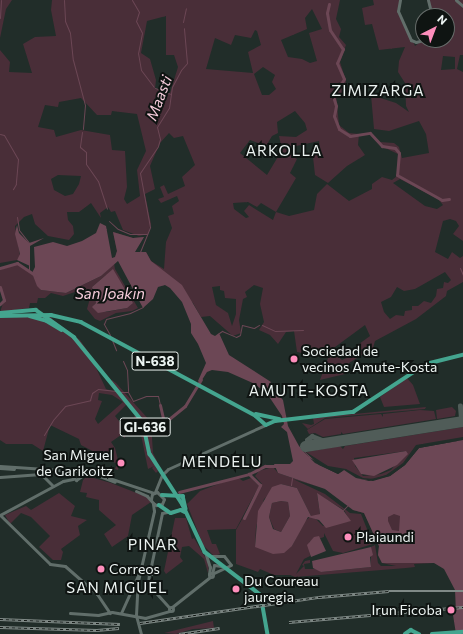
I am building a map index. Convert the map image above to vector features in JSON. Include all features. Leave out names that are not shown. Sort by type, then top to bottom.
[{"type":"main road","name":"GI-636","points":[[0,315],[33,309],[43,313],[68,332],[143,422],[150,454],[188,515],[205,552],[223,568],[254,587],[262,597],[265,623],[268,634]]},
{"type":"main road","name":"GI-636","points":[[0,315],[33,316],[47,321],[68,334],[83,350]]},
{"type":"main road","name":"N-638","points":[[0,315],[62,316],[81,322],[248,411],[261,420],[265,425],[289,418],[349,410],[366,403]]},
{"type":"main road","name":"N-638","points":[[18,316],[26,315]]},
{"type":"main road","name":"N-638","points":[[289,418],[350,413],[430,362],[463,356]]},
{"type":"main road","name":"N-638","points":[[414,372],[440,360],[463,356]]},
{"type":"main road","points":[[440,360],[449,358]]},
{"type":"main road","name":"N-638","points":[[248,411],[279,420]]},
{"type":"main road","points":[[261,420],[265,415]]},
{"type":"main road","points":[[270,417],[270,423]]},
{"type":"main road","points":[[161,494],[182,496],[188,515]]},
{"type":"main road","points":[[159,505],[167,512],[184,511],[193,525]]},
{"type":"main road","points":[[405,634],[409,630],[417,634]]},
{"type":"main road","points":[[432,634],[463,632]]},
{"type":"street","points":[[400,0],[398,11],[411,40],[415,42]]},
{"type":"street","points":[[456,0],[463,6]]},
{"type":"street","points":[[248,433],[261,420]]},
{"type":"street","points":[[151,500],[162,475],[168,469],[265,425]]},
{"type":"street","points":[[0,467],[72,474],[80,471],[104,475],[137,489],[161,494]]},
{"type":"street","points":[[80,471],[81,477]]},
{"type":"street","points":[[0,477],[17,474],[44,476],[54,485]]},
{"type":"street","points":[[69,479],[72,474]]},
{"type":"street","points":[[72,474],[74,479]]},
{"type":"street","points":[[109,612],[97,594],[65,566],[50,564],[0,515],[54,485],[87,474],[103,477],[145,494],[151,500],[154,511],[141,569],[136,618],[140,633]]},
{"type":"street","points":[[154,511],[163,501],[158,486]]},
{"type":"street","points":[[153,504],[159,505]]},
{"type":"street","points":[[167,512],[162,513],[148,584],[170,609]]},
{"type":"street","points":[[205,552],[213,557],[222,556]]},
{"type":"street","points":[[205,552],[211,575]]},
{"type":"street","points":[[70,614],[109,612],[136,618],[170,609],[211,575],[231,565],[222,556]]},
{"type":"street","points":[[222,556],[219,560],[223,568]]},
{"type":"street","points":[[211,575],[215,564],[223,568]]},
{"type":"street","points":[[141,569],[149,573]]},
{"type":"street","points":[[120,614],[141,569]]},
{"type":"shaded area","points":[[0,0],[12,0],[6,9],[0,38]]},
{"type":"shaded area","points":[[52,0],[340,0],[336,19],[341,29],[339,37],[346,45],[340,62],[346,81],[343,94],[336,95],[339,125],[349,133],[359,134],[358,145],[365,155],[347,166],[328,183],[315,175],[313,157],[320,150],[319,141],[296,146],[292,156],[297,159],[290,173],[296,178],[276,212],[289,216],[314,210],[317,194],[327,184],[349,201],[372,189],[372,184],[382,177],[392,180],[397,176],[398,154],[383,147],[380,142],[394,143],[399,147],[402,158],[429,153],[426,134],[419,121],[389,131],[374,129],[371,95],[396,103],[409,112],[406,106],[405,83],[398,72],[399,61],[405,47],[379,50],[372,24],[365,25],[362,8],[374,5],[373,0],[401,0],[398,8],[415,48],[455,48],[455,8],[430,8],[427,0],[463,0],[463,55],[460,55],[457,69],[463,72],[463,241],[453,234],[459,226],[456,221],[450,219],[443,221],[435,252],[448,259],[452,252],[460,258],[463,256],[463,282],[447,291],[446,296],[416,319],[375,341],[373,348],[349,363],[345,374],[320,380],[328,358],[297,352],[294,331],[286,332],[278,344],[270,335],[259,330],[264,322],[260,304],[263,288],[254,285],[245,292],[247,297],[243,299],[239,320],[241,333],[233,336],[210,316],[201,317],[193,303],[135,259],[115,258],[117,251],[113,232],[133,238],[144,237],[134,252],[146,252],[151,261],[164,269],[166,242],[172,228],[168,216],[174,214],[172,206],[179,201],[177,196],[161,203],[158,199],[164,197],[160,187],[164,185],[168,194],[185,186],[182,177],[195,165],[183,136],[174,138],[169,133],[160,143],[150,166],[155,189],[145,194],[151,224],[148,234],[139,236],[123,230],[115,211],[111,212],[108,207],[100,213],[101,218],[91,203],[79,212],[67,212],[68,220],[73,226],[74,234],[69,240],[48,236],[35,224],[32,214],[24,217],[15,226],[20,256],[17,260],[0,263],[0,50],[10,62],[9,72],[32,73],[23,44],[35,37],[56,36],[51,10]],"holes":[[[312,9],[322,29],[309,33],[317,61],[310,63],[302,59],[288,57],[281,40],[307,29],[305,18]],[[166,16],[166,55],[174,55],[178,67],[170,93],[155,89],[156,80],[150,59],[141,53],[147,21]],[[255,30],[257,31],[261,45],[248,52],[253,73],[206,69],[215,38],[231,45],[235,35],[251,38]],[[443,56],[455,57],[455,69],[441,70]],[[263,67],[275,75],[272,82],[276,89],[269,95],[262,95],[254,74]],[[81,98],[97,115],[111,115],[112,111],[137,114],[146,151],[137,170],[140,196],[127,204],[124,199],[127,187],[125,151],[112,150],[110,135],[81,130],[56,137],[54,130],[38,127],[45,105],[58,107],[59,102]],[[295,111],[305,123],[307,130],[296,137],[279,136],[282,150],[267,175],[240,153],[250,140],[266,146],[272,136],[278,133],[277,122]],[[58,175],[81,176],[79,184],[73,194],[65,196],[54,190],[51,179]],[[400,179],[438,199],[443,205],[437,209],[425,206],[393,183]],[[248,202],[257,207],[261,203],[276,212],[273,220],[249,205],[244,211],[249,217],[246,218],[234,209],[233,203]],[[445,272],[451,280],[448,283],[444,282],[443,288],[437,289],[436,296],[431,303],[424,301],[418,306],[412,306],[412,310],[405,311],[404,316],[396,315],[390,319],[384,312],[381,302],[391,297],[397,287],[404,291],[415,289]],[[220,286],[220,290],[224,291],[225,298],[236,299],[236,314],[232,326],[228,313],[216,305],[212,287]],[[365,325],[370,336],[359,344],[362,351],[342,360],[331,350]]]},
{"type":"shaded area","points":[[114,263],[115,269],[138,308],[132,311],[116,313],[100,321],[95,319],[87,309],[90,298],[81,290],[63,296],[51,293],[45,298],[38,298],[37,303],[30,303],[29,308],[0,312],[4,300],[0,286],[0,270],[18,264],[32,273],[41,290],[66,293],[101,276]],"holes":[[[106,275],[127,308],[106,312],[94,305],[96,303],[92,287]]]},
{"type":"shaded area","points":[[51,315],[52,319],[80,340],[89,353],[106,389],[119,393],[110,382],[112,380],[151,422],[153,453],[157,461],[155,466],[158,471],[156,473],[152,468],[154,466],[148,469],[139,425],[134,417],[136,413],[128,403],[115,416],[126,430],[125,438],[121,435],[111,442],[115,448],[119,464],[118,470],[115,469],[117,464],[81,445],[79,439],[50,425],[43,451],[32,444],[6,444],[0,440],[0,318]],"holes":[[[99,393],[112,395],[123,402],[98,424],[95,419],[102,401],[98,400]]]},
{"type":"shaded area","points":[[407,378],[413,385],[420,404],[384,407],[380,397]]},
{"type":"shaded area","points":[[426,407],[425,409],[325,418],[308,429],[302,423],[311,425],[314,424],[313,418]]},
{"type":"shaded area","points":[[452,407],[456,411],[455,416],[437,419],[436,410]]},
{"type":"shaded area","points":[[420,410],[434,411],[436,419],[343,434],[341,432],[341,434],[323,437],[315,433],[309,434],[307,430],[325,419],[381,414],[383,417],[383,414]]},
{"type":"shaded area","points":[[463,427],[463,437],[416,445],[403,463],[386,475],[374,479],[363,478],[346,469],[328,466],[306,452],[340,446],[343,449],[345,446]],"holes":[[[406,451],[391,470],[381,474],[363,476],[355,466],[354,458]]]},
{"type":"shaded area","points":[[273,467],[278,473],[319,487],[293,479],[325,494],[350,513],[361,514],[373,544],[343,553],[333,551],[324,533],[324,537],[309,542],[310,556],[304,559],[296,574],[304,566],[302,565],[305,561],[310,560],[310,563],[304,564],[305,569],[318,569],[321,572],[371,567],[371,547],[375,545],[378,563],[381,566],[396,566],[382,563],[378,555],[379,546],[364,513],[353,510],[407,495],[412,498],[417,547],[415,554],[434,563],[414,564],[415,567],[406,568],[295,577],[290,575],[274,575],[260,569],[258,572],[236,564],[236,530],[262,484],[255,476],[259,471]],"holes":[[[281,484],[297,488],[311,516],[304,522],[292,546],[255,547],[256,527],[264,499]],[[317,494],[344,510],[350,521],[323,526],[314,517],[320,514]]]},
{"type":"shaded area","points":[[87,476],[111,483],[147,497],[151,502],[132,515],[128,536],[112,547],[104,534],[116,525],[99,510],[99,500],[86,497],[87,493],[80,492],[83,480]]},
{"type":"shaded area","points":[[237,477],[243,481],[251,478],[259,486],[236,529],[207,530],[212,544],[216,544],[220,554],[214,556],[203,545],[187,504],[200,491]]},
{"type":"shaded area","points":[[59,493],[75,506],[71,516],[87,520],[78,526],[80,535],[61,549],[63,552],[61,560],[53,560],[39,547],[50,536],[31,517],[21,513],[10,524],[5,515],[26,506],[31,510]]},
{"type":"shaded area","points":[[281,501],[288,502],[290,516],[281,532],[274,529],[269,517],[272,503]]},
{"type":"shaded area","points":[[175,518],[186,518],[192,539],[194,538],[209,564],[208,573],[204,559],[189,546],[182,547],[180,557],[183,561],[166,574],[164,571]]},
{"type":"shaded area","points":[[213,621],[214,628],[193,629],[176,634],[164,633]]},
{"type":"water","points":[[100,223],[106,226],[112,258],[115,257],[117,251],[113,232],[133,238],[144,237],[135,252],[146,252],[151,261],[182,285],[211,334],[215,336],[219,333],[229,355],[271,382],[269,385],[283,400],[288,426],[299,446],[319,465],[338,474],[344,470],[356,478],[373,481],[390,476],[405,465],[419,448],[463,440],[463,634],[456,634],[453,615],[456,613],[455,590],[444,569],[434,563],[382,563],[378,555],[379,546],[364,513],[353,510],[325,489],[278,473],[274,464],[290,464],[293,461],[287,432],[281,427],[284,424],[282,416],[268,395],[255,384],[228,372],[212,370],[207,372],[200,383],[198,381],[206,363],[198,344],[191,333],[191,324],[182,302],[170,288],[165,285],[158,287],[153,299],[143,308],[118,261],[101,276],[66,293],[41,290],[37,286],[32,273],[35,267],[34,247],[53,242],[67,246],[82,241],[96,233]],"holes":[[[394,514],[400,516],[399,531],[392,530],[388,517]]]},
{"type":"water","points":[[17,225],[19,233],[29,243],[44,238],[30,246],[30,266],[17,260],[20,254],[15,234]]},
{"type":"water","name":"San Joakin","points":[[113,269],[133,303],[127,308],[98,313],[92,307],[96,303],[92,287]]},
{"type":"water","points":[[406,451],[408,454],[397,465],[374,476],[361,474],[352,460]]},
{"type":"water","points":[[281,484],[297,488],[311,516],[320,514],[317,493],[343,510],[351,521],[326,528],[319,520],[308,517],[292,546],[284,553],[273,554],[255,547],[258,511],[272,487]],"holes":[[[281,501],[288,502],[290,516],[281,532],[273,529],[269,517],[272,503]]]},
{"type":"water","points":[[319,536],[326,551],[311,557],[307,545],[314,537]]},
{"type":"water","points":[[371,547],[373,555],[370,557],[371,567],[321,572],[313,568],[312,561]]},
{"type":"pier","points":[[288,422],[292,426],[298,443]]},
{"type":"pier","points":[[463,440],[419,448],[405,465],[390,476],[369,481],[356,478],[367,480],[391,474],[404,464],[419,446]]},
{"type":"pier","points":[[310,458],[338,473],[344,470],[338,474],[315,463]]},
{"type":"waterway","points":[[0,18],[1,0]]},
{"type":"waterway","points":[[64,0],[65,21],[70,33],[73,60],[85,105],[83,129]]},
{"type":"waterway","points":[[132,0],[139,12],[136,21],[142,33],[138,53],[141,70],[154,87]]},
{"type":"waterway","points":[[329,4],[327,13],[330,30],[343,49],[337,63],[344,79],[333,96],[336,106],[334,116],[339,129],[350,136],[370,133],[382,146],[395,148],[399,153],[397,175],[442,200],[449,199]]},
{"type":"waterway","name":"Maasti","points":[[183,22],[186,8]]},
{"type":"waterway","name":"Maasti","points":[[140,252],[150,227],[140,173],[158,146],[160,139],[157,127],[169,108],[172,87],[181,70],[187,63],[184,28]]},
{"type":"waterway","points":[[155,88],[171,94]]},
{"type":"waterway","points":[[82,132],[80,147],[86,152],[86,164],[98,181],[107,209]]},
{"type":"waterway","points":[[0,134],[4,135],[18,159],[16,184],[13,189]]},
{"type":"waterway","points":[[17,217],[19,230],[29,243]]},
{"type":"waterway","points":[[109,221],[118,229],[130,234],[147,234]]},
{"type":"waterway","points":[[29,252],[29,269]]},
{"type":"waterway","points":[[0,268],[17,263],[35,275]]},
{"type":"waterway","points":[[460,268],[463,275]]},
{"type":"waterway","points":[[0,287],[4,300],[0,304]]},
{"type":"waterway","points":[[110,335],[104,324],[106,319],[130,313],[143,307]]},
{"type":"waterway","points":[[219,333],[222,331],[236,337],[240,335],[242,325],[254,328],[259,325]]},
{"type":"waterway","points":[[262,325],[275,331],[303,330]]},
{"type":"waterway","points":[[112,340],[116,350]]},
{"type":"waterway","points":[[123,361],[127,370],[128,391]]},
{"type":"waterway","points":[[160,405],[164,423],[185,406],[201,379]]},
{"type":"waterway","points":[[44,435],[53,420],[65,406],[90,400],[92,393],[98,389],[116,391]]},
{"type":"waterway","points":[[120,392],[128,392],[133,401],[146,396],[158,396],[160,405]]},
{"type":"waterway","points":[[179,492],[249,474],[265,466],[278,466]]},
{"type":"waterway","points":[[244,518],[260,485],[249,474]]},
{"type":"waterway","points":[[291,485],[292,478]]},
{"type":"waterway","points":[[343,510],[347,506]]},
{"type":"taxiway","points":[[458,422],[461,418],[460,406]]},
{"type":"taxiway","points":[[309,446],[307,440],[312,436],[329,443]]},
{"type":"runway","points":[[305,446],[463,421]]},
{"type":"railway","points":[[140,623],[319,597],[389,591],[463,591]]},
{"type":"railway","points":[[289,622],[463,607]]},
{"type":"railway","points":[[0,619],[120,624]]},
{"type":"railway","points":[[0,627],[97,630],[119,628]]},
{"type":"railway","points":[[179,634],[220,628]]},
{"type":"place","name":"Sociedad de vecinos Amute-Kosta","points":[[294,359]]},
{"type":"place","name":"San Miguel de Garikoitz","points":[[121,463]]},
{"type":"place","name":"Plaiaundi","points":[[348,537]]},
{"type":"place","name":"Correos","points":[[101,569]]},
{"type":"place","name":"Du Coureau jauregia","points":[[236,589]]},
{"type":"place","name":"Irun Ficoba","points":[[451,610]]},
{"type":"district","name":"ZIMIZARGA","points":[[378,91]]},
{"type":"district","name":"ARKOLLA","points":[[284,151]]},
{"type":"district","name":"AMUTE-KOSTA","points":[[309,391]]},
{"type":"district","name":"MENDELU","points":[[222,462]]},
{"type":"district","name":"PINAR","points":[[153,545]]},
{"type":"district","name":"SAN MIGUEL","points":[[117,588]]}]
